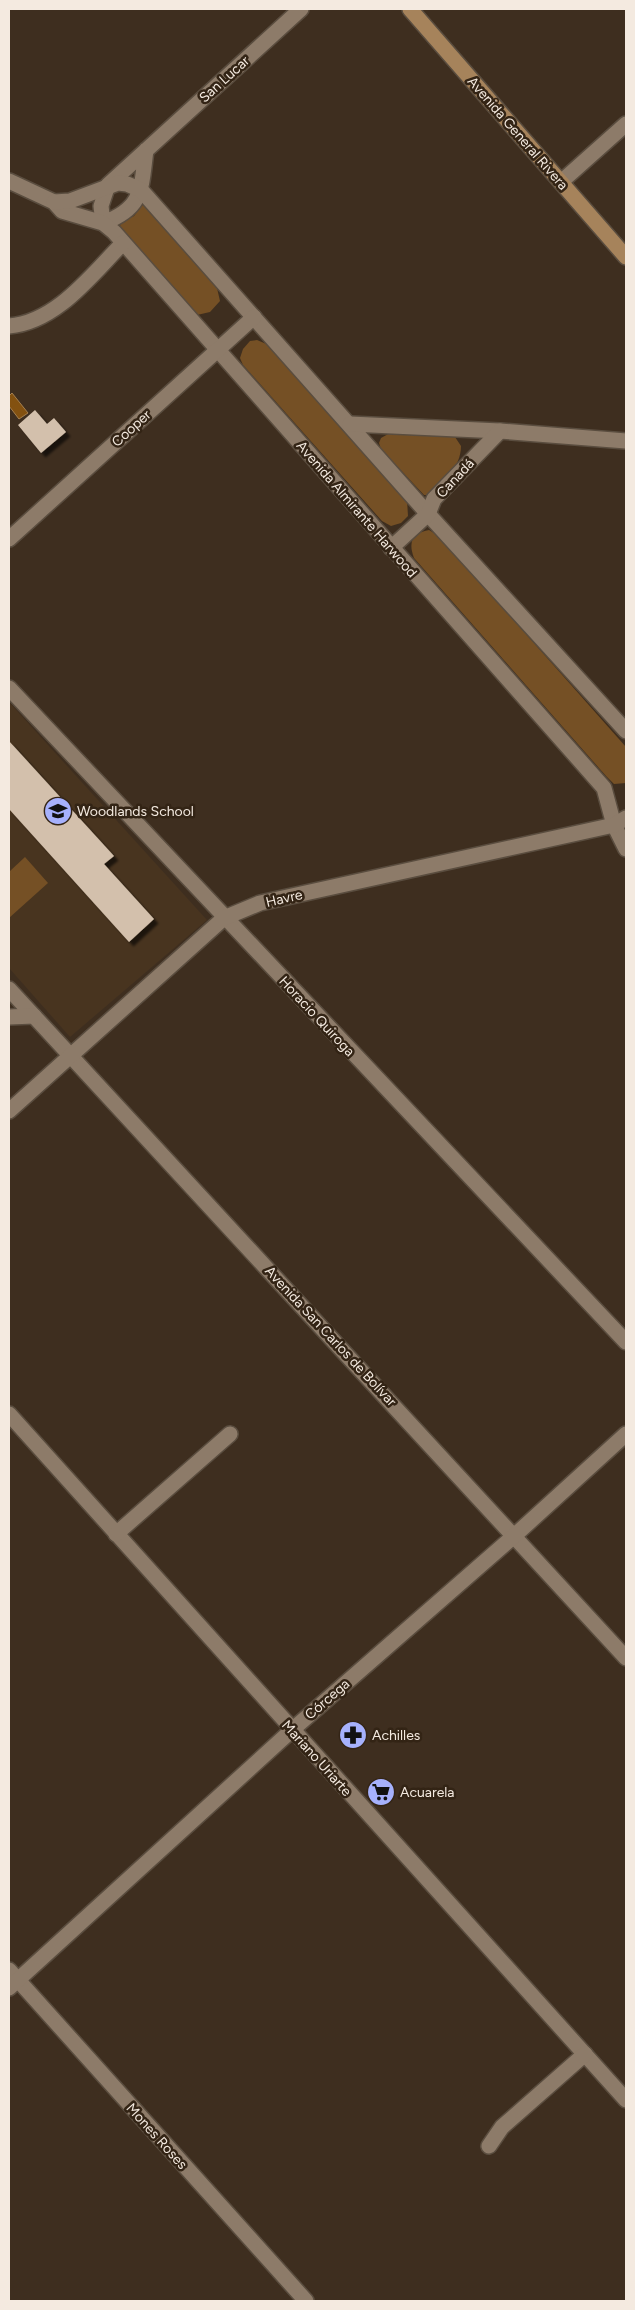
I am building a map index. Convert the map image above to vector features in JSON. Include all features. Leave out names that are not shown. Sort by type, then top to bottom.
[{"type":"main road","name":"Avenida General Rivera","points":[[410,9],[626,257]]},
{"type":"street","name":"San Lucar","points":[[108,185],[302,9]]},
{"type":"street","points":[[561,182],[626,124]]},
{"type":"street","points":[[108,185],[101,206],[103,223],[129,210],[136,202],[141,190],[146,150]]},
{"type":"street","name":"Avenida Almirante Harwood","points":[[9,181],[54,202],[62,211],[103,223],[123,243],[604,788],[620,822],[626,849]]},
{"type":"street","points":[[54,202],[70,201],[108,185],[127,184],[141,190],[428,514],[626,731]]},
{"type":"street","points":[[9,326],[38,317],[59,305],[123,243]]},
{"type":"street","name":"Cooper","points":[[9,539],[254,317]]},
{"type":"street","points":[[350,424],[500,431],[626,441]]},
{"type":"street","name":"Canadá","points":[[391,548],[428,514],[434,499],[500,431]]},
{"type":"street","name":"Horacio Quiroga","points":[[9,688],[626,1342]]},
{"type":"street","name":"Havre","points":[[9,1111],[224,918],[260,903],[620,822]]},
{"type":"street","name":"Avenida San Carlos de Bolívar","points":[[9,989],[626,1658]]},
{"type":"street","points":[[9,1017],[34,1016]]},
{"type":"street","name":"Mariano Uriarte","points":[[9,1414],[626,2100]]},
{"type":"street","points":[[116,1534],[230,1434]]},
{"type":"street","name":"Córcega","points":[[12,1980],[292,1730],[514,1536],[626,1434]]},
{"type":"street","name":"Mones Roses","points":[[12,1980],[306,2301]]},
{"type":"street","points":[[489,2146],[502,2127],[585,2054]]},
{"type":"shaded area","points":[[143,204],[156,215],[217,288],[220,301],[210,312],[197,315],[191,311],[120,226],[121,222],[134,216]]},
{"type":"shaded area","points":[[257,340],[271,346],[407,500],[408,516],[401,523],[391,526],[382,521],[243,365],[240,358],[243,349],[250,341]]},
{"type":"shaded area","points":[[12,393],[28,413],[19,419],[9,406],[9,396]]},
{"type":"shaded area","points":[[390,433],[455,437],[461,446],[458,461],[445,479],[428,495],[424,495],[381,449],[379,443],[381,438]]},
{"type":"shaded area","points":[[429,530],[439,536],[626,747],[626,783],[614,784],[606,776],[414,558],[411,547],[413,539],[419,533]]},
{"type":"shaded area","name":"Woodlands School","points":[[9,702],[207,920],[70,1037],[9,968]]},
{"type":"shaded area","points":[[25,857],[48,883],[9,918],[9,872]]},
{"type":"building","points":[[35,410],[47,424],[54,418],[66,432],[41,453],[18,425]]},
{"type":"building","points":[[9,741],[114,856],[104,864],[154,919],[129,942],[9,809]]},
{"type":"place","name":"Woodlands School","points":[[58,811]]},
{"type":"place","name":"Achilles","points":[[353,1735]]},
{"type":"place","name":"Acuarela","points":[[381,1792]]}]
